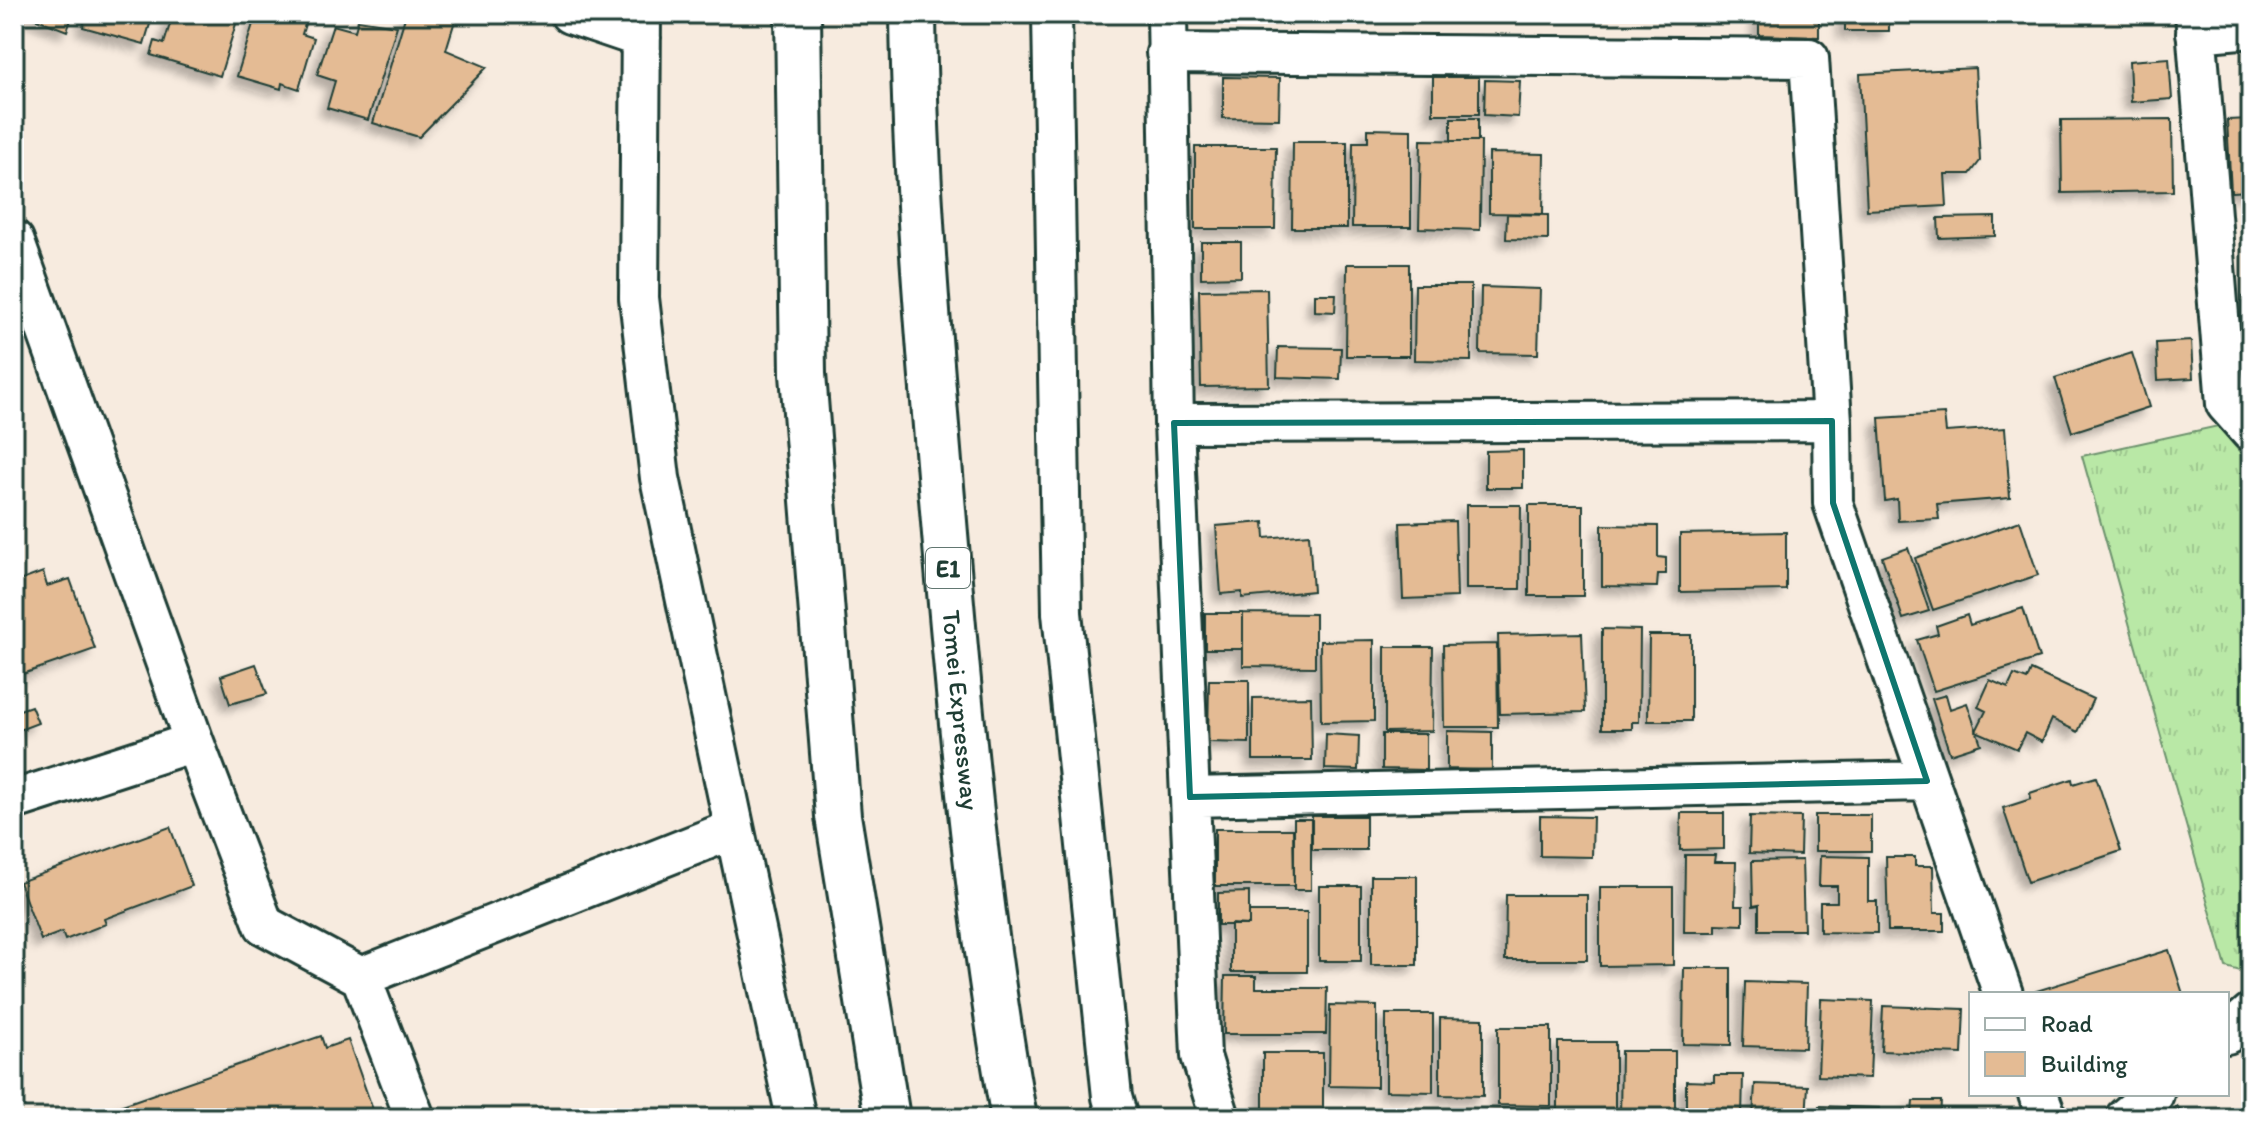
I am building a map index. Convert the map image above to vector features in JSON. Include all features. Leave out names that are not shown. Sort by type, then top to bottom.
[{"type":"highway","points":[[798,14],[803,374],[838,816],[887,1118]]},
{"type":"highway","name":"Tomei Expressway","points":[[913,14],[914,85],[929,345],[958,696],[1002,1048],[1014,1118]]},
{"type":"street","points":[[570,14],[641,26],[639,298],[658,463],[796,1118]]},
{"type":"street","points":[[1052,14],[1062,613],[1112,1097],[1118,1118]]},
{"type":"street","points":[[1167,14],[1174,423],[1201,1056],[1220,1118]]},
{"type":"street","points":[[2251,28],[2195,23],[2239,402],[2251,432]]},
{"type":"street","points":[[1166,53],[1809,58],[1832,421],[1833,503],[2002,992]]},
{"type":"street","points":[[14,240],[194,742],[264,925],[361,977],[415,1118]]},
{"type":"street","points":[[1174,423],[1832,421]]},
{"type":"street","points":[[14,800],[194,742]]},
{"type":"street","points":[[1190,797],[1927,781]]},
{"type":"street","points":[[361,977],[734,829]]},
{"type":"street","points":[[2229,1032],[2251,1013]]},
{"type":"street","points":[[2039,1096],[2047,1118]]},
{"type":"street","points":[[2125,1118],[2152,1096]]},
{"type":"highlighted area","points":[[1832,421],[1833,503],[1927,781],[1190,797],[1174,423]]},
{"type":"green space","points":[[2218,426],[2251,465],[2251,974],[2226,967],[2082,456]]},
{"type":"building","points":[[24,14],[73,14],[67,31]]},
{"type":"building","points":[[86,14],[153,14],[144,44],[83,27]]},
{"type":"building","points":[[173,14],[239,14],[220,76],[151,55],[155,41],[164,44]]},
{"type":"building","points":[[256,14],[308,14],[302,34],[314,38],[299,89],[282,83],[281,89],[237,76]]},
{"type":"building","points":[[406,14],[457,14],[446,50],[487,67],[419,137],[373,123]]},
{"type":"building","points":[[1759,14],[1819,14],[1819,37],[1759,35]]},
{"type":"building","points":[[1845,14],[1889,14],[1889,31],[1845,31]]},
{"type":"building","points":[[358,20],[397,26],[368,120],[327,108],[335,81],[317,75],[333,25],[355,31]]},
{"type":"building","points":[[2169,58],[2172,99],[2131,102],[2129,61]]},
{"type":"building","points":[[1975,68],[1980,161],[1970,174],[1945,174],[1947,206],[1867,210],[1860,74]]},
{"type":"building","points":[[1223,77],[1280,78],[1279,119],[1223,118]]},
{"type":"building","points":[[1433,77],[1479,77],[1479,114],[1433,114]]},
{"type":"building","points":[[1485,80],[1520,81],[1518,117],[1484,115]]},
{"type":"building","points":[[1451,118],[1478,118],[1478,141],[1451,141]]},
{"type":"building","points":[[2172,119],[2173,191],[2062,193],[2061,120]]},
{"type":"building","points":[[2251,119],[2251,191],[2231,192],[2227,120]]},
{"type":"building","points":[[1368,129],[1411,130],[1411,227],[1352,227],[1353,142],[1368,142]]},
{"type":"building","points":[[1421,140],[1481,141],[1480,230],[1419,228]]},
{"type":"building","points":[[1293,142],[1347,142],[1347,228],[1292,228]]},
{"type":"building","points":[[1195,147],[1276,147],[1275,229],[1195,229]]},
{"type":"building","points":[[1489,153],[1544,154],[1543,214],[1489,213]]},
{"type":"building","points":[[1507,214],[1548,215],[1548,240],[1506,239]]},
{"type":"building","points":[[1995,217],[1995,236],[1939,238],[1938,218]]},
{"type":"building","points":[[1201,242],[1241,242],[1241,277],[1201,278]]},
{"type":"building","points":[[1347,264],[1409,264],[1409,356],[1346,356]]},
{"type":"building","points":[[1415,285],[1471,285],[1471,361],[1414,360]]},
{"type":"building","points":[[1481,287],[1540,289],[1538,354],[1480,353]]},
{"type":"building","points":[[1267,289],[1269,386],[1201,387],[1199,290]]},
{"type":"building","points":[[1315,294],[1336,294],[1335,312],[1315,311]]},
{"type":"building","points":[[2251,295],[2251,361],[2246,361],[2243,296]]},
{"type":"building","points":[[2191,341],[2193,378],[2158,380],[2156,343]]},
{"type":"building","points":[[1278,347],[1341,348],[1340,379],[1277,377]]},
{"type":"building","points":[[2132,353],[2149,407],[2072,432],[2055,378]]},
{"type":"building","points":[[1944,414],[1946,432],[2005,428],[2010,498],[1937,504],[1939,519],[1898,521],[1897,499],[1885,501],[1879,418]]},
{"type":"building","points":[[1523,450],[1523,488],[1486,488],[1486,451]]},
{"type":"building","points":[[1466,505],[1521,505],[1520,589],[1466,589]]},
{"type":"building","points":[[1529,505],[1583,505],[1583,596],[1529,596]]},
{"type":"building","points":[[1455,521],[1457,597],[1403,599],[1400,523]]},
{"type":"building","points":[[2020,521],[2038,575],[1933,610],[1915,558]]},
{"type":"building","points":[[1264,522],[1265,538],[1309,534],[1313,591],[1242,598],[1242,592],[1221,594],[1216,526]]},
{"type":"building","points":[[1602,525],[1658,526],[1658,557],[1666,558],[1666,574],[1658,574],[1657,587],[1602,586]]},
{"type":"building","points":[[1786,532],[1786,590],[1680,592],[1680,534]]},
{"type":"building","points":[[1908,548],[1929,611],[1903,619],[1882,557]]},
{"type":"building","points":[[43,572],[47,586],[70,579],[95,649],[14,677],[14,583]]},
{"type":"building","points":[[2023,608],[2039,658],[1934,691],[1917,640],[1938,634],[1936,626],[1967,615],[1970,625]]},
{"type":"building","points":[[1205,613],[1243,613],[1243,649],[1205,649]]},
{"type":"building","points":[[1243,613],[1315,614],[1315,667],[1243,666]]},
{"type":"building","points":[[1602,629],[1640,630],[1639,722],[1632,722],[1632,729],[1602,729]]},
{"type":"building","points":[[1582,633],[1585,712],[1500,714],[1498,635]]},
{"type":"building","points":[[1649,635],[1691,635],[1691,721],[1648,721]]},
{"type":"building","points":[[1374,640],[1374,721],[1321,722],[1320,641]]},
{"type":"building","points":[[1497,644],[1498,727],[1444,727],[1443,645]]},
{"type":"building","points":[[1385,647],[1433,647],[1432,731],[1385,732]]},
{"type":"building","points":[[256,664],[267,694],[230,704],[221,676]]},
{"type":"building","points":[[2031,670],[2093,699],[2078,732],[2052,719],[2042,742],[2025,733],[2017,749],[1976,731],[1986,711],[1978,707],[1990,680],[2008,688],[2014,675],[2027,680]]},
{"type":"building","points":[[1209,680],[1249,680],[1249,743],[1208,742]]},
{"type":"building","points":[[1946,695],[1950,709],[1967,703],[1981,744],[1950,754],[1932,699]]},
{"type":"building","points":[[1311,697],[1312,760],[1253,760],[1253,698]]},
{"type":"building","points":[[31,706],[38,723],[14,732],[14,712]]},
{"type":"building","points":[[1447,731],[1492,732],[1492,770],[1447,769]]},
{"type":"building","points":[[1326,734],[1359,736],[1358,770],[1325,769]]},
{"type":"building","points":[[1382,734],[1426,734],[1426,770],[1382,769]]},
{"type":"building","points":[[2096,777],[2121,851],[2028,882],[2003,808],[2031,799],[2030,793],[2072,779],[2073,784]]},
{"type":"building","points":[[1681,813],[1724,813],[1724,849],[1680,850]]},
{"type":"building","points":[[1815,815],[1871,815],[1871,851],[1815,851]]},
{"type":"building","points":[[1312,816],[1366,816],[1366,850],[1312,850]]},
{"type":"building","points":[[1540,816],[1593,817],[1592,857],[1540,856]]},
{"type":"building","points":[[1750,816],[1801,817],[1800,855],[1749,853]]},
{"type":"building","points":[[1294,819],[1311,819],[1311,890],[1294,890]]},
{"type":"building","points":[[170,827],[192,886],[104,919],[106,924],[65,940],[62,932],[41,940],[19,882]]},
{"type":"building","points":[[1215,829],[1293,829],[1294,886],[1215,886]]},
{"type":"building","points":[[1685,855],[1715,855],[1714,862],[1736,862],[1735,906],[1743,906],[1743,925],[1716,924],[1716,932],[1684,932]]},
{"type":"building","points":[[1820,856],[1868,857],[1868,901],[1877,901],[1877,933],[1820,932],[1820,902],[1837,902],[1837,886],[1819,886]]},
{"type":"building","points":[[1886,857],[1915,857],[1915,866],[1933,866],[1934,913],[1944,913],[1944,931],[1888,931]]},
{"type":"building","points":[[1802,860],[1804,930],[1759,930],[1759,905],[1753,906],[1752,861]]},
{"type":"building","points":[[1371,876],[1417,876],[1417,965],[1371,965]]},
{"type":"building","points":[[1319,886],[1361,886],[1361,961],[1319,961]]},
{"type":"building","points":[[1600,887],[1673,887],[1673,965],[1600,966]]},
{"type":"building","points":[[1249,892],[1249,925],[1218,925],[1218,893]]},
{"type":"building","points":[[1506,895],[1587,895],[1587,960],[1505,960]]},
{"type":"building","points":[[1249,912],[1307,912],[1307,972],[1231,972],[1231,924],[1249,925]]},
{"type":"building","points":[[2169,950],[2182,992],[2033,992]]},
{"type":"building","points":[[1684,968],[1731,968],[1731,1045],[1683,1044]]},
{"type":"building","points":[[1225,976],[1256,976],[1256,988],[1327,988],[1326,1034],[1224,1034]]},
{"type":"building","points":[[1745,982],[1807,984],[1805,1048],[1743,1046]]},
{"type":"building","points":[[1821,999],[1873,1001],[1870,1078],[1818,1076]]},
{"type":"building","points":[[1330,1005],[1377,1006],[1377,1087],[1329,1086]]},
{"type":"building","points":[[1883,1006],[1964,1009],[1962,1054],[1881,1051]]},
{"type":"building","points":[[1386,1014],[1433,1014],[1433,1092],[1386,1091]]},
{"type":"building","points":[[1440,1018],[1483,1019],[1483,1096],[1440,1095]]},
{"type":"building","points":[[1498,1027],[1551,1027],[1551,1106],[1498,1105]]},
{"type":"building","points":[[321,1036],[325,1048],[348,1040],[373,1110],[350,1118],[85,1118]]},
{"type":"building","points":[[1558,1042],[1615,1042],[1615,1118],[1558,1118]]},
{"type":"building","points":[[1621,1051],[1675,1051],[1675,1118],[1620,1118]]},
{"type":"building","points":[[1263,1053],[1323,1053],[1323,1114],[1263,1114]]},
{"type":"building","points":[[1714,1075],[1743,1075],[1742,1118],[1686,1118],[1686,1081],[1714,1082]]},
{"type":"building","points":[[1755,1084],[1808,1086],[1806,1118],[1753,1118]]},
{"type":"building","points":[[1913,1101],[1941,1101],[1940,1118],[1886,1118],[1887,1112],[1912,1114]]},
{"type":"building","points":[[1819,1106],[1879,1108],[1878,1118],[1819,1118]]},
{"type":"building","points":[[2177,1106],[2187,1118],[2163,1118]]}]
